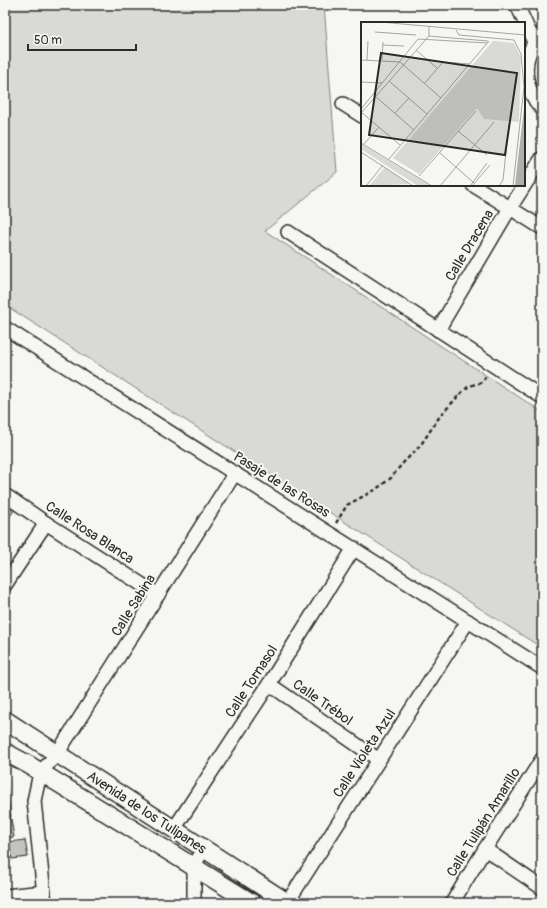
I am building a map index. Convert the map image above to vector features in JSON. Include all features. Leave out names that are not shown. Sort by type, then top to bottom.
[{"type":"street","points":[[517,5],[538,38],[528,55],[526,69],[532,97],[542,109]]},
{"type":"street","points":[[343,104],[361,115]]},
{"type":"street","name":"Calle Dracena","points":[[525,185],[542,158]]},
{"type":"street","points":[[475,186],[542,228]]},
{"type":"street","name":"Calle Dracena","points":[[438,330],[524,186]]},
{"type":"street","points":[[288,232],[542,397]]},
{"type":"street","name":"Pasaje de las Rosas","points":[[5,328],[542,668]]},
{"type":"street","name":"Calle Sabina","points":[[40,773],[57,754],[235,473]]},
{"type":"street","name":"Calle Rosa Blanca","points":[[5,495],[158,595]]},
{"type":"street","points":[[5,585],[46,523]]},
{"type":"street","name":"Calle Tornasol","points":[[174,829],[269,684],[354,548]]},
{"type":"street","name":"Calle Violeta Azul","points":[[287,903],[468,621]]},
{"type":"street","name":"Calle Trébol","points":[[269,684],[379,760]]},
{"type":"street","name":"Avenida de los Tulipanes","points":[[5,720],[287,903]]},
{"type":"street","name":"Avenida de los Tulipanes","points":[[5,752],[252,903]]},
{"type":"street","name":"Calle Tulipán Amarillo","points":[[452,903],[542,759]]},
{"type":"street","points":[[5,896],[44,898],[34,801],[40,773]]},
{"type":"street","points":[[194,903],[194,867],[203,848]]},
{"type":"street","points":[[485,848],[542,888]]},
{"type":"path","points":[[331,534],[345,507],[375,490],[391,478],[402,464],[420,446],[440,416],[463,391],[468,387],[479,384],[483,381],[493,365]]},
{"type":"shaded area","points":[[5,5],[324,5],[337,172],[265,231],[542,412],[542,648],[5,305]]},
{"type":"building","points":[[5,503],[15,509],[10,516],[5,513]]},
{"type":"building","points":[[5,513],[10,516],[5,525]]},
{"type":"building","points":[[6,780],[8,799],[5,799]]},
{"type":"building","points":[[5,800],[8,800],[11,817],[5,818]]},
{"type":"building","points":[[11,819],[14,837],[5,838],[5,820]]},
{"type":"building","points":[[25,840],[28,857],[12,859],[9,842]]},
{"type":"building","points":[[5,842],[7,842],[10,859],[5,860]]},
{"type":"building","points":[[21,898],[21,903],[5,903],[5,900]]}]
